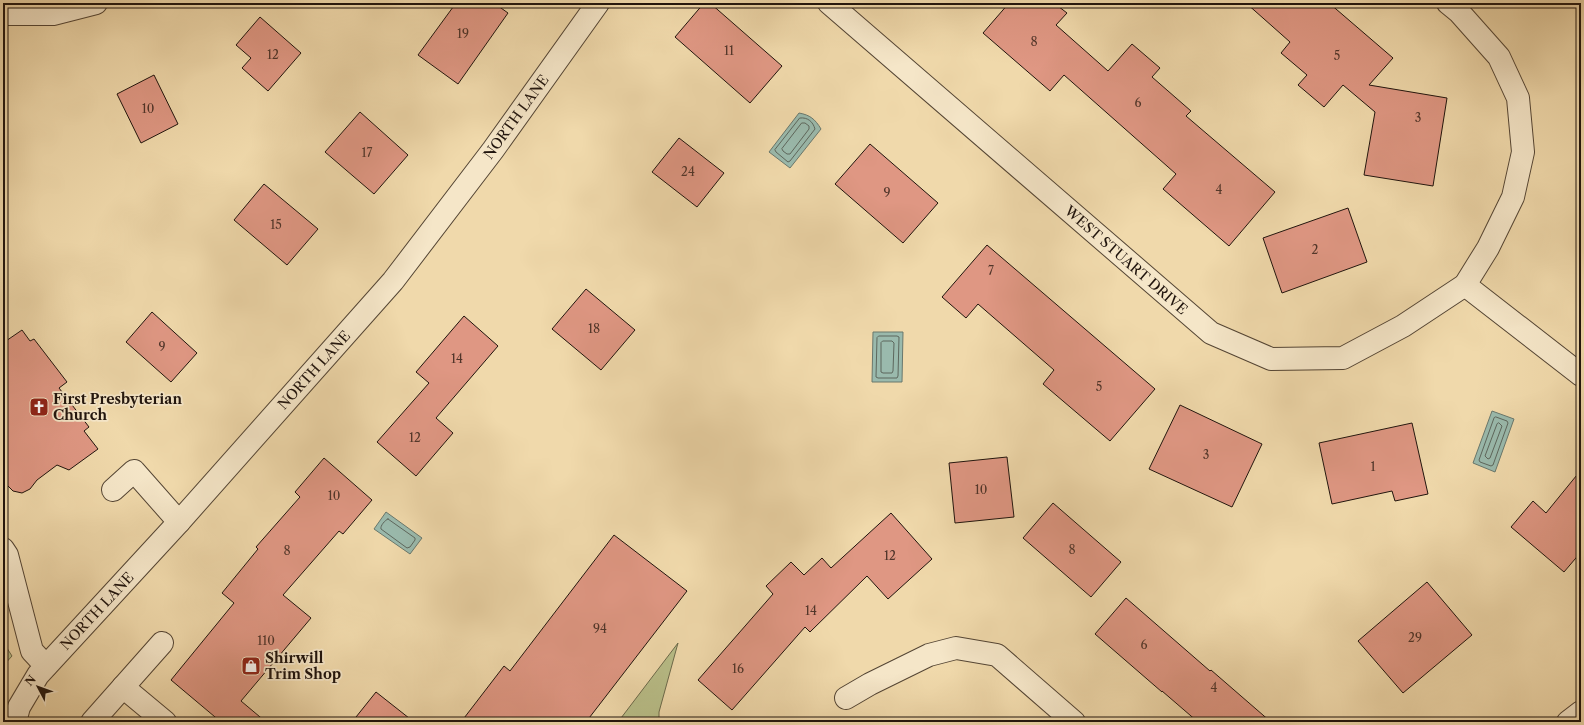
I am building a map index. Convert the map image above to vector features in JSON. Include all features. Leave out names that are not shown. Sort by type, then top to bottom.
[{"type":"street","points":[[3,14],[53,14],[96,3]]},
{"type":"street","name":"NORTH LANE","points":[[15,722],[19,707],[38,674],[179,522],[394,281],[493,150],[598,3]]},
{"type":"street","name":"WEST STUART DRIVE","points":[[829,3],[1211,333],[1271,359],[1343,358],[1403,326],[1465,285]]},
{"type":"street","points":[[1448,3],[1459,12],[1499,57],[1518,98],[1523,152],[1513,197],[1488,248],[1465,285],[1581,375]]},
{"type":"street","points":[[113,490],[134,472],[179,522]]},
{"type":"street","points":[[3,549],[7,555],[32,650],[46,666]]},
{"type":"street","points":[[92,722],[162,643]]},
{"type":"street","points":[[846,698],[870,684],[929,655],[956,648],[997,655],[1074,722]]},
{"type":"street","points":[[123,687],[165,722]]},
{"type":"street","points":[[1568,722],[1581,712]]},
{"type":"green space","points":[[3,642],[12,656],[3,666]]},
{"type":"green space","points":[[678,643],[659,712],[659,722],[618,722]]},
{"type":"water","points":[[799,113],[812,118],[821,129],[790,168],[769,152]]},
{"type":"water","points":[[873,332],[903,332],[902,382],[872,382]]},
{"type":"water","points":[[1492,411],[1514,419],[1495,472],[1473,463]]},
{"type":"water","points":[[386,512],[422,538],[410,554],[374,529]]},
{"type":"building","points":[[456,3],[494,3],[508,13],[458,84],[418,55]]},
{"type":"building","points":[[704,3],[710,3],[782,66],[750,103],[675,37]]},
{"type":"building","points":[[1009,3],[1054,3],[1067,13],[1056,25],[1108,71],[1132,44],[1160,68],[1152,77],[1191,111],[1186,116],[1275,192],[1229,246],[1163,189],[1176,174],[1064,75],[1050,91],[983,33]]},
{"type":"building","points":[[1246,3],[1329,3],[1393,58],[1369,85],[1447,98],[1433,186],[1364,175],[1375,112],[1343,85],[1324,107],[1298,85],[1307,75],[1281,53],[1290,42]]},
{"type":"building","points":[[260,17],[301,53],[268,91],[242,68],[251,58],[236,45]]},
{"type":"building","points":[[154,75],[178,124],[141,143],[117,94]]},
{"type":"building","points":[[360,112],[408,155],[374,194],[325,152]]},
{"type":"building","points":[[679,138],[724,173],[697,207],[652,172]]},
{"type":"building","points":[[870,144],[938,203],[903,243],[835,184]]},
{"type":"building","points":[[264,184],[318,229],[287,265],[234,220]]},
{"type":"building","points":[[1348,208],[1367,262],[1282,293],[1263,238]]},
{"type":"building","points":[[987,245],[1155,389],[1110,441],[1043,384],[1054,370],[978,304],[966,318],[942,297]]},
{"type":"building","points":[[586,289],[635,330],[601,370],[552,329]]},
{"type":"building","points":[[152,312],[197,353],[171,382],[126,342]]},
{"type":"building","points":[[464,316],[498,346],[436,418],[453,433],[416,476],[377,442],[429,383],[416,372]]},
{"type":"building","name":"First Presbyterian Church","points":[[22,330],[30,341],[34,339],[67,382],[59,388],[89,427],[84,431],[98,449],[69,470],[57,465],[37,480],[30,489],[22,493],[13,491],[5,483],[3,475],[3,343]]},
{"type":"building","points":[[1180,405],[1262,444],[1232,507],[1149,469]]},
{"type":"building","points":[[1412,423],[1428,494],[1395,501],[1392,491],[1332,504],[1319,443]]},
{"type":"building","points":[[1007,457],[1014,517],[955,523],[949,463]]},
{"type":"building","points":[[324,458],[372,500],[343,534],[339,531],[283,595],[311,618],[241,701],[266,722],[221,722],[171,680],[234,603],[222,593],[258,549],[256,547],[300,497],[295,492]]},
{"type":"building","points":[[1581,470],[1581,552],[1564,572],[1511,527],[1533,501],[1546,513]]},
{"type":"building","points":[[1053,503],[1121,562],[1091,597],[1023,538]]},
{"type":"building","points":[[891,513],[932,559],[888,599],[867,576],[810,632],[805,627],[732,710],[698,680],[773,594],[766,586],[791,562],[804,575],[822,558],[831,568]]},
{"type":"building","points":[[614,535],[687,591],[586,722],[461,722],[504,666],[510,671]]},
{"type":"building","points":[[1427,582],[1472,635],[1403,693],[1358,641]]},
{"type":"building","points":[[1126,598],[1271,722],[1198,722],[1162,692],[1095,634]]},
{"type":"building","points":[[376,692],[414,722],[352,722]]},
{"type":"place","name":"First Presbyterian Church","points":[[39,407]]},
{"type":"place","name":"Shirwill Trim Shop","points":[[251,666]]}]
